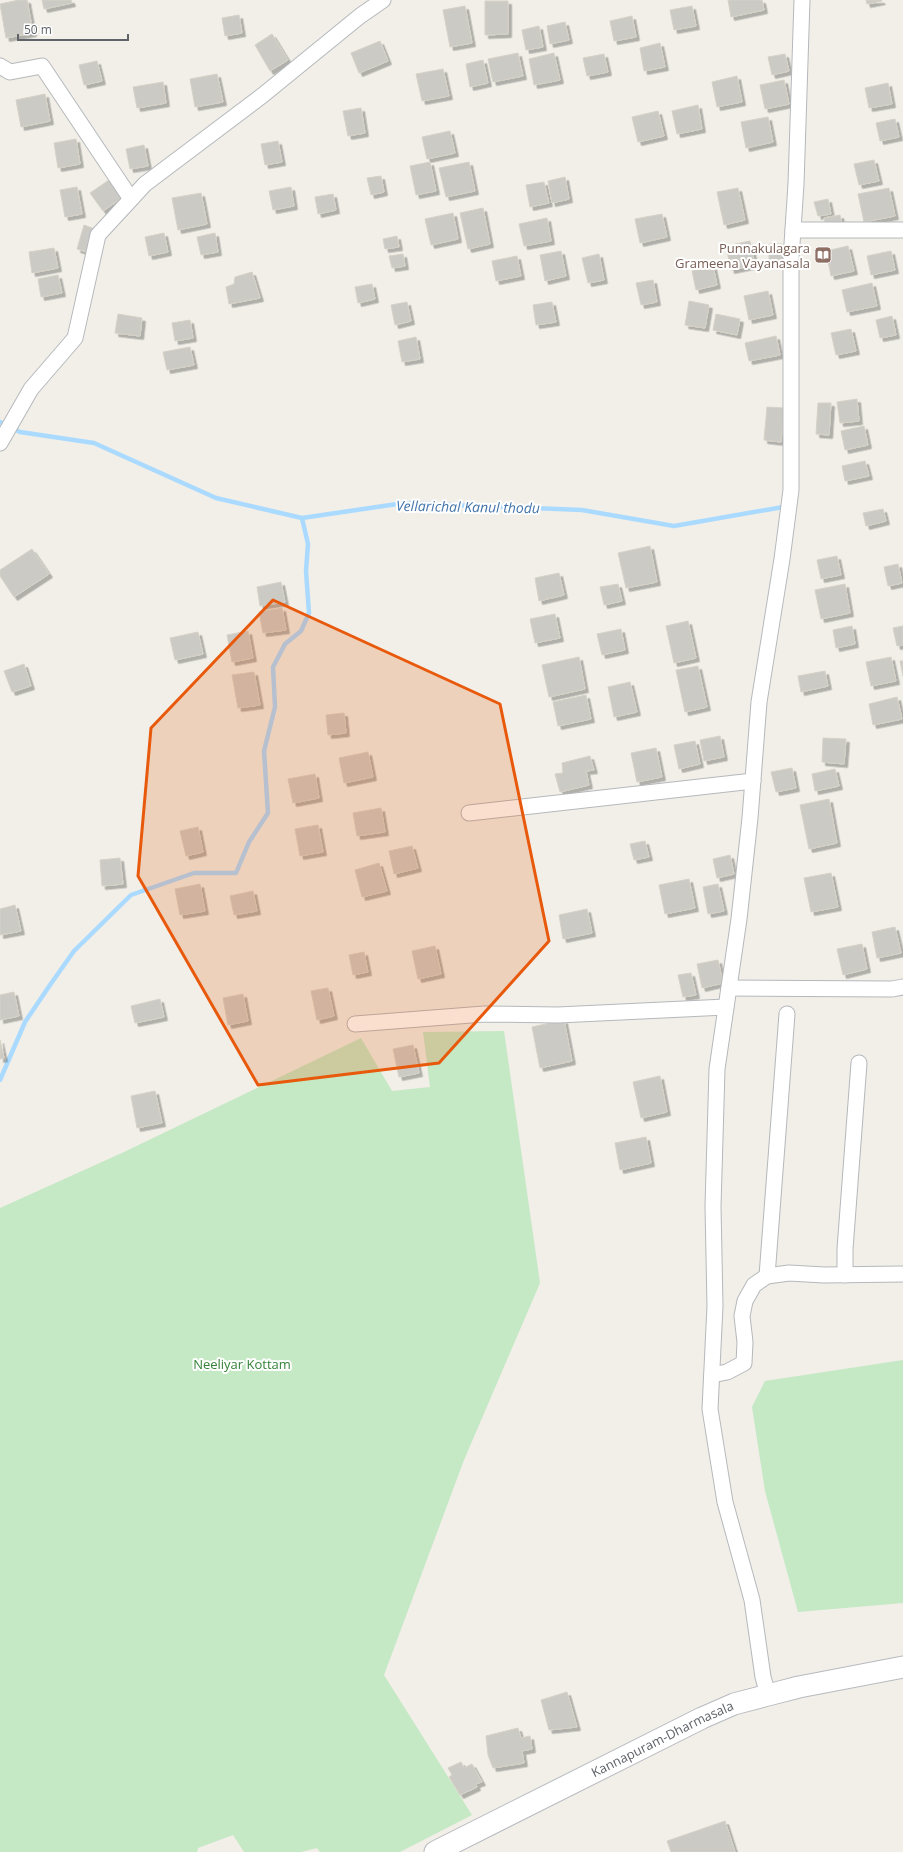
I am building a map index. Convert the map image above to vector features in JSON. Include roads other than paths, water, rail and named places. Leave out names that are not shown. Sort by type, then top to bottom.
[{"type":"main road","name":"Kannapuram-Dharmasala","points":[[435,1852],[702,1718],[734,1704],[813,1684],[903,1667]]},
{"type":"street","points":[[2,439],[31,389],[76,338],[98,235],[145,184],[263,95],[360,16],[383,0]]},
{"type":"street","points":[[768,1695],[762,1677],[752,1600],[725,1502],[710,1409],[715,1306],[713,1206],[717,1069],[739,919],[759,702],[782,559],[791,490],[790,318],[802,0]]},
{"type":"street","points":[[0,66],[10,72],[42,66],[131,199]]},
{"type":"street","points":[[793,230],[903,230]]},
{"type":"street","points":[[469,814],[753,780]]},
{"type":"street","points":[[729,988],[892,989],[903,987]]},
{"type":"street","points":[[355,1024],[484,1014],[558,1015],[726,1007]]},
{"type":"street","points":[[767,1276],[787,1014]]},
{"type":"street","points":[[845,1275],[845,1249],[859,1063]]},
{"type":"street","points":[[712,1375],[727,1372],[744,1363],[745,1342],[742,1316],[745,1302],[754,1285],[767,1276],[789,1273],[845,1275],[903,1274]]},
{"type":"waterway","name":"Vellarichal Kanul thodu","points":[[0,422],[20,432],[94,443],[216,498],[302,518],[404,503],[582,510],[674,526],[783,507]]},
{"type":"waterway","points":[[0,1080],[25,1022],[74,951],[131,895],[194,873],[236,873],[249,842],[268,813],[264,751],[275,707],[273,667],[285,644],[301,631],[309,613],[306,571],[308,544],[302,518]]},
{"type":"place","name":"Punnakulagara Grameena Vayanasala","points":[[823,255]]},
{"type":"park label","name":"Neeliyar Kottam","points":[[242,1364]]}]
